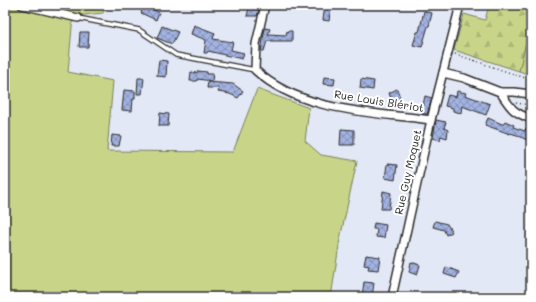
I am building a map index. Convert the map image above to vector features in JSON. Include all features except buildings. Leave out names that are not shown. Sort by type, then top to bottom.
[{"type":"street","points":[[22,5],[78,18]]},
{"type":"street","points":[[255,70],[256,44],[265,5]]},
{"type":"street","name":"Rue Guy Moquet","points":[[392,297],[431,120],[460,5]]},
{"type":"street","name":"Rue Louis Blériot","points":[[255,70],[265,80],[294,96],[342,109],[431,120]]},
{"type":"street","points":[[442,73],[464,78],[500,92],[531,94]]},
{"type":"street","points":[[500,92],[509,106],[517,114],[531,119]]},
{"type":"lane","name":"Rue Louis Blériot","points":[[78,18],[139,30],[176,54],[255,70]]},
{"type":"path","points":[[448,52],[531,80]]},
{"type":"path","points":[[509,106],[517,102],[531,105]]},
{"type":"green space","points":[[5,5],[107,5],[103,13],[73,16],[68,72],[113,81],[107,151],[233,152],[257,89],[309,108],[305,141],[321,155],[357,161],[340,239],[331,297],[16,297],[5,293]]},
{"type":"green space","points":[[489,5],[531,5],[531,21],[519,71],[454,50],[464,14],[485,20]]},
{"type":"green space","points":[[531,21],[531,75],[519,71]]}]
